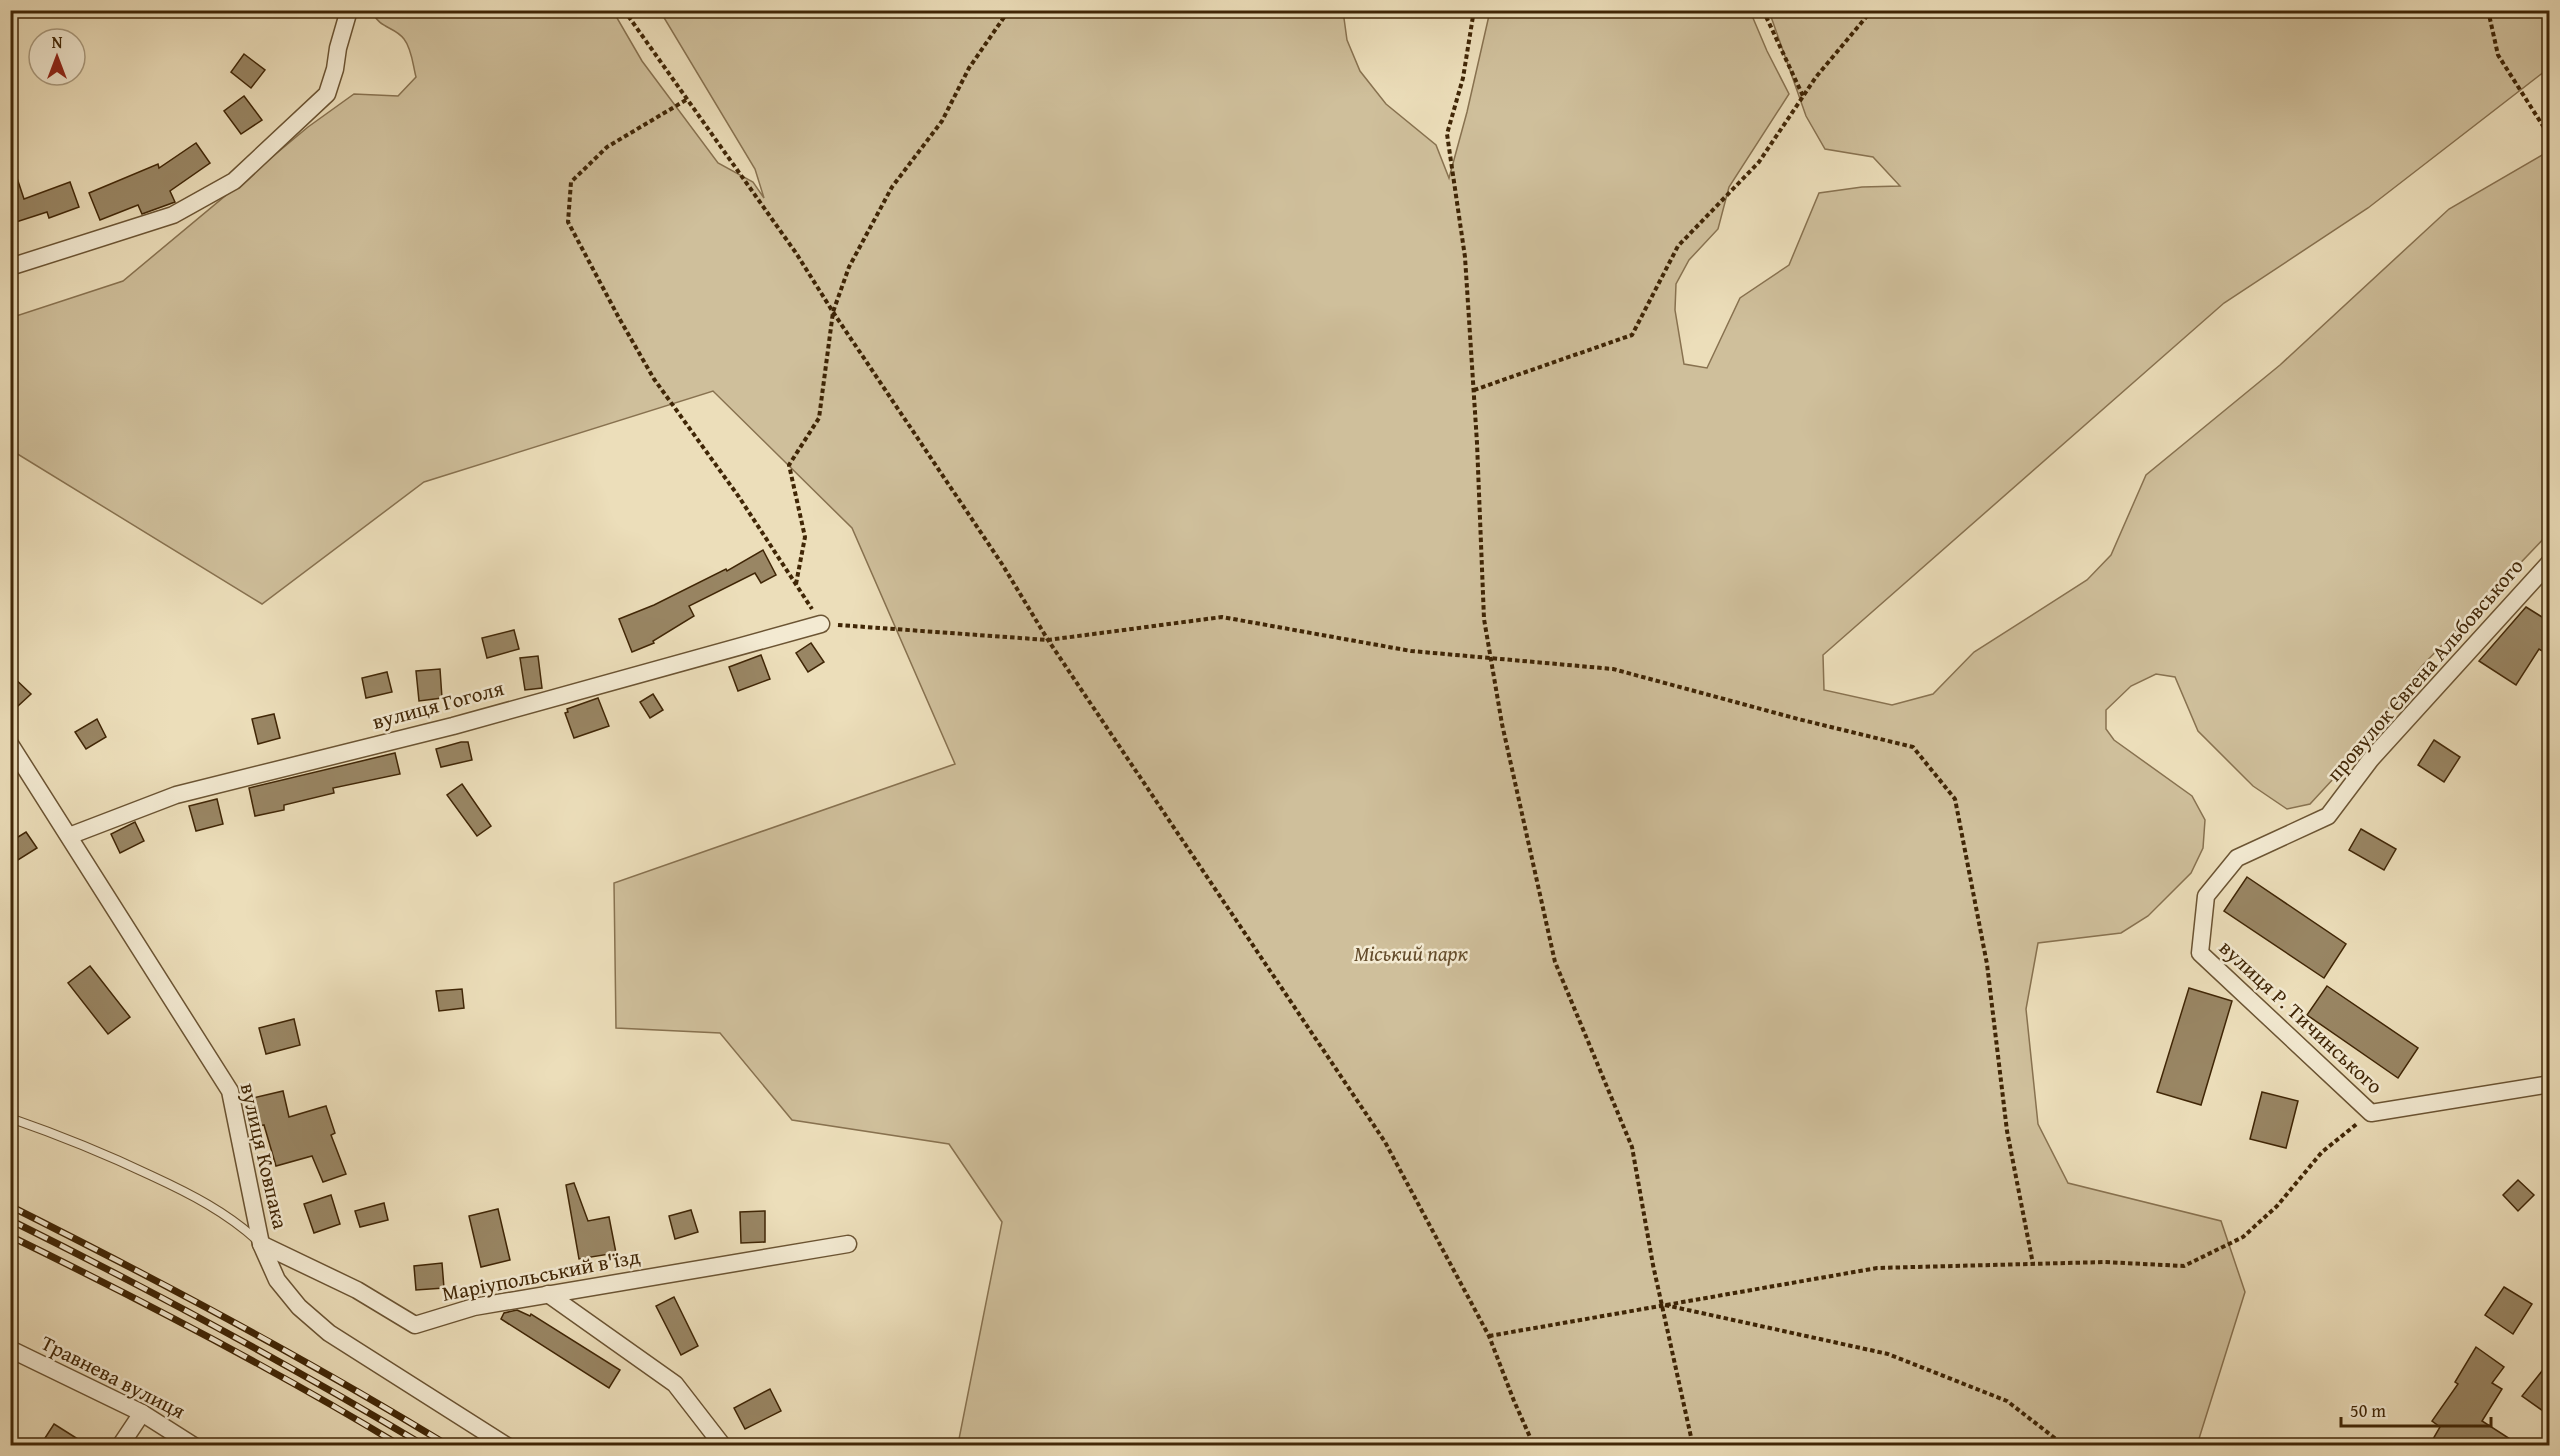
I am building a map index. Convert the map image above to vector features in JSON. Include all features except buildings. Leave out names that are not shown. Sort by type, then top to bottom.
[{"type":"street","points":[[10,267],[173,215],[234,182],[327,94],[349,10]]},
{"type":"street","name":"провулок Євгена Альбовського","points":[[2200,953],[2206,896],[2237,858],[2328,816],[2371,759],[2550,562]]},
{"type":"street","name":"вулиця Гоголя","points":[[69,836],[176,795],[453,726],[821,624]]},
{"type":"street","name":"вулиця Ковпака","points":[[10,744],[230,1091],[261,1244],[277,1281],[299,1307],[329,1333],[507,1446]]},
{"type":"street","name":"вулиця Р. Тичинського","points":[[2200,953],[2371,1113],[2550,1084]]},
{"type":"street","name":"Маріупольський в'їзд","points":[[261,1244],[357,1290],[415,1325],[474,1307],[848,1244]]},
{"type":"street","points":[[548,1294],[675,1384],[723,1446]]},
{"type":"street","name":"Травнева вулиця","points":[[10,1349],[142,1413],[194,1446]]},
{"type":"street","points":[[120,1446],[142,1413]]},
{"type":"lane","points":[[10,1118],[92,1148],[204,1201],[237,1222],[261,1244]]},
{"type":"path","points":[[624,10],[796,253],[1002,564],[1048,640],[1385,1142],[1489,1336],[1534,1446]]},
{"type":"path","points":[[796,585],[806,537],[789,465],[819,418],[833,312],[849,267],[892,187],[942,121],[969,68],[1009,10]]},
{"type":"path","points":[[1474,10],[1463,78],[1447,134],[1465,257],[1474,390],[1484,619],[1502,724],[1554,962],[1632,1148],[1662,1304],[1693,1446]]},
{"type":"path","points":[[1762,10],[1803,96]]},
{"type":"path","points":[[1474,390],[1632,335],[1678,246],[1759,162],[1816,77],[1872,10]]},
{"type":"path","points":[[2488,10],[2498,55],[2550,137]]},
{"type":"path","points":[[686,100],[608,147],[571,182],[568,222],[654,379],[739,497],[821,624],[1048,640],[1222,617],[1411,651],[1612,669],[1912,747],[1955,800],[1987,964],[2007,1131],[2033,1264]]},
{"type":"path","points":[[1489,1336],[1877,1268],[2105,1262],[2184,1266],[2243,1237],[2277,1206],[2322,1152],[2371,1113]]},
{"type":"path","points":[[1662,1304],[1888,1354],[2007,1401],[2066,1446]]},
{"type":"green space","name":"Міський парк","points":[[372,11],[613,11],[642,61],[718,163],[753,182],[764,198],[755,169],[660,11],[1343,11],[1347,40],[1360,71],[1386,104],[1436,145],[1449,178],[1490,11],[1750,11],[1789,94],[1729,187],[1718,229],[1689,260],[1676,284],[1675,310],[1684,364],[1707,368],[1740,298],[1789,265],[1819,193],[1862,187],[1900,186],[1873,157],[1825,149],[1806,116],[1769,11],[2549,11],[2549,68],[2368,208],[2224,303],[1823,655],[1824,690],[1892,705],[1933,694],[1974,652],[2087,580],[2111,555],[2146,475],[2280,365],[2449,209],[2549,151],[2549,533],[2422,666],[2334,778],[2310,804],[2287,809],[2253,786],[2198,731],[2175,677],[2156,674],[2131,686],[2106,710],[2106,729],[2114,740],[2192,796],[2205,820],[2203,848],[2191,873],[2148,916],[2121,933],[2038,943],[2026,1009],[2038,1124],[2068,1183],[2221,1221],[2245,1292],[2197,1445],[958,1444],[1002,1222],[949,1144],[792,1120],[720,1033],[616,1028],[614,883],[955,764],[852,528],[713,391],[424,482],[262,604],[11,450],[10,318],[123,281],[308,127],[354,94],[398,96],[416,77],[411,53],[404,39],[379,21]]},
{"type":"railway","points":[[10,1206],[122,1263],[342,1382],[449,1446]]},
{"type":"railway","points":[[10,1220],[220,1329],[425,1446]]},
{"type":"railway","points":[[10,1236],[208,1336],[401,1446]]}]
